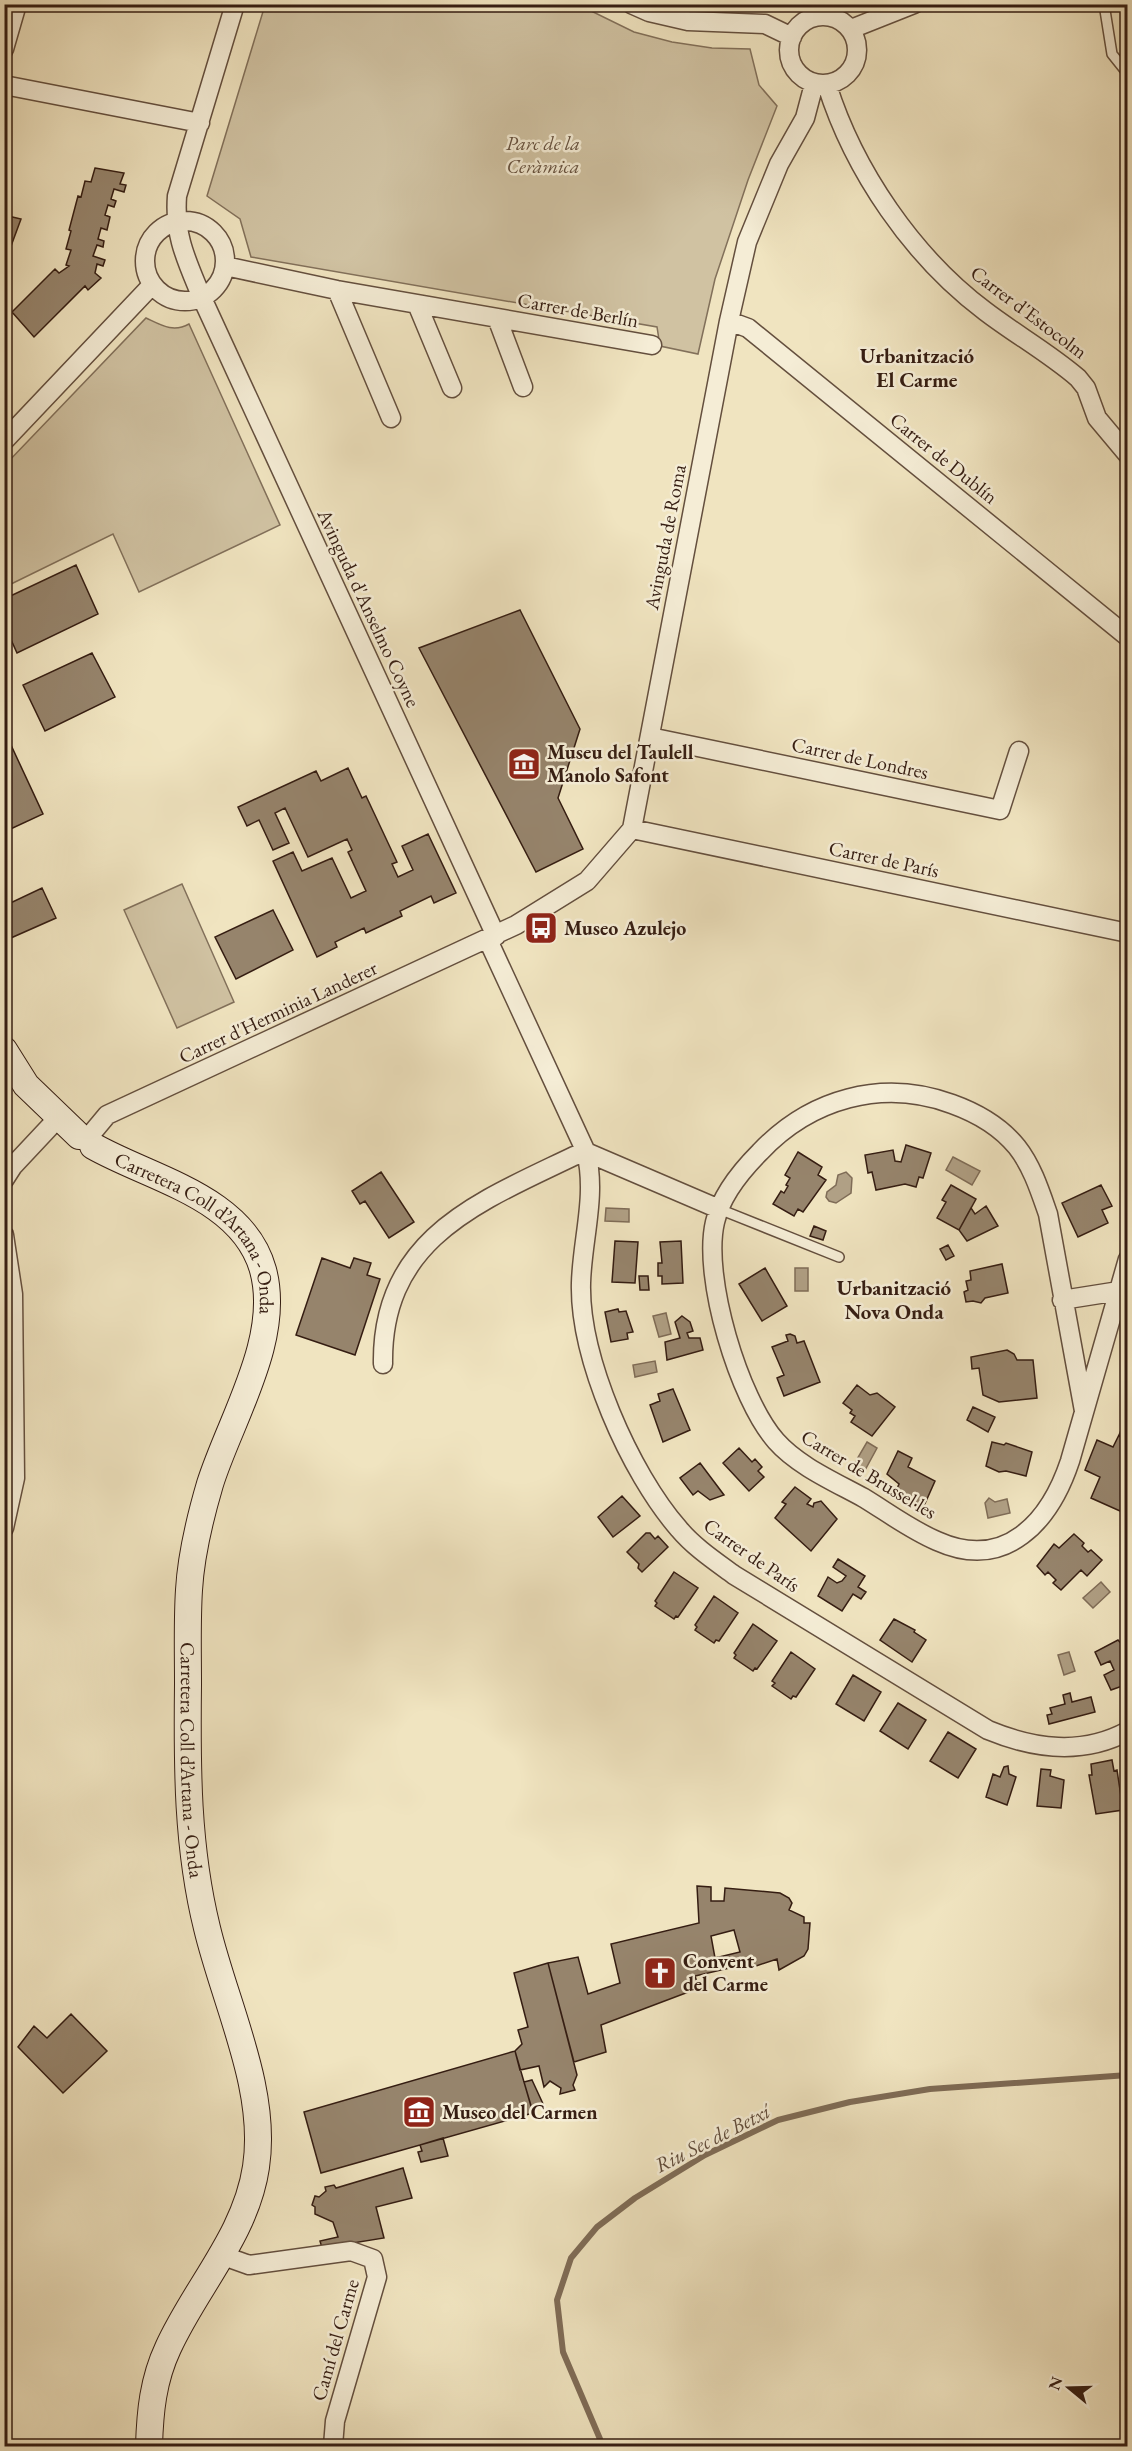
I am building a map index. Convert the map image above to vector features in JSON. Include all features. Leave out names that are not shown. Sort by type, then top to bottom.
[{"type":"main road","name":"Carretera Coll d’Artana - Onda","points":[[7,1061],[26,1085],[58,1118],[88,1138],[180,1186],[239,1227],[256,1250],[264,1271],[267,1296],[253,1373],[211,1482],[197,1533],[189,1588],[188,1815],[207,1929],[255,2101],[258,2134],[256,2167],[250,2195],[220,2255],[166,2351],[154,2386],[149,2446]]},
{"type":"street","points":[[4,49],[17,4]]},
{"type":"street","name":"Avinguda d'Anselmo Coyne","points":[[235,4],[177,196],[175,221],[179,242],[202,298],[492,938],[586,1152]]},
{"type":"street","points":[[631,4],[649,12],[688,21],[765,24],[792,37]]},
{"type":"street","points":[[850,28],[914,4]]},
{"type":"street","points":[[823,10],[850,28],[858,52],[849,74],[821,85],[797,74],[789,56],[792,37],[805,21],[823,10]]},
{"type":"street","points":[[4,85],[200,123]]},
{"type":"street","name":"Avinguda de Roma","points":[[492,938],[587,881],[632,829],[729,321],[747,243],[779,164],[821,85]]},
{"type":"street","name":"Carrer d'Estocolm","points":[[821,85],[838,122],[897,223],[922,254],[983,310],[1078,378],[1086,388],[1097,418],[1128,455]]},
{"type":"street","points":[[175,221],[201,223],[220,241],[225,266],[218,285],[202,298],[184,302],[166,297],[152,285],[144,267],[147,247],[158,231],[175,221]]},
{"type":"street","name":"Carrer de Berlín","points":[[225,266],[337,290],[652,345]]},
{"type":"street","points":[[4,441],[152,285]]},
{"type":"street","points":[[337,290],[391,418]]},
{"type":"street","points":[[417,304],[452,388]]},
{"type":"street","name":"Carrer de Berlín","points":[[497,318],[523,387]]},
{"type":"street","name":"Carrer de Dublín","points":[[729,321],[747,328],[1128,637]]},
{"type":"street","name":"Carrer de Londres","points":[[650,737],[1000,810],[1019,751]]},
{"type":"street","name":"Carrer de París","points":[[632,829],[1128,933]]},
{"type":"street","name":"Carrer d'Herminia Landerer","points":[[88,1138],[107,1115],[492,938]]},
{"type":"street","name":"Carrer de Brussel·les","points":[[1084,1411],[1048,1214],[1034,1177],[1018,1149],[992,1124],[940,1099],[883,1092],[858,1095],[816,1109],[794,1122],[759,1152],[737,1179],[719,1209],[711,1251],[716,1292],[736,1363],[754,1409],[766,1428],[789,1453],[936,1541],[970,1548],[997,1547],[1026,1533],[1050,1507],[1065,1478],[1128,1259]]},
{"type":"street","points":[[4,1180],[13,1166],[58,1118]]},
{"type":"street","points":[[383,1364],[385,1332],[396,1296],[411,1265],[431,1239],[476,1203],[574,1156],[586,1152],[719,1209]]},
{"type":"street","name":"Carrer de París","points":[[586,1152],[591,1179],[581,1298],[598,1377],[612,1416],[645,1481],[680,1530],[704,1553],[734,1575],[988,1730],[1025,1743],[1056,1748],[1094,1744],[1128,1731]]},
{"type":"street","points":[[4,1235],[13,1294],[15,1478],[4,1528]]},
{"type":"street","points":[[1062,1300],[1119,1291]]},
{"type":"street","name":"Camí del Carme","points":[[220,2255],[249,2265],[351,2251],[373,2259],[377,2277],[335,2421],[333,2446]]},
{"type":"lane","points":[[1104,4],[1112,54],[1128,74]]},
{"type":"lane","points":[[719,1209],[839,1257]]},
{"type":"green space","name":"Parc de la Ceràmica","points":[[265,5],[579,5],[634,32],[672,42],[712,48],[750,49],[759,85],[777,106],[748,180],[715,279],[698,354],[660,346],[657,327],[251,257],[240,219],[207,196]]},
{"type":"green space","points":[[146,318],[172,328],[189,324],[280,525],[139,592],[113,534],[5,587],[5,465]]},
{"type":"green space","points":[[182,884],[234,1002],[177,1028],[124,910]]},
{"type":"shaded area","points":[[953,1157],[980,1171],[972,1185],[946,1170]]},
{"type":"shaded area","points":[[846,1172],[852,1178],[851,1193],[836,1203],[829,1201],[826,1197],[827,1192],[836,1185],[838,1175]]},
{"type":"shaded area","points":[[606,1208],[629,1209],[629,1222],[605,1221]]},
{"type":"shaded area","points":[[795,1268],[808,1268],[808,1291],[795,1291]]},
{"type":"shaded area","points":[[666,1313],[671,1334],[659,1337],[653,1316]]},
{"type":"shaded area","points":[[655,1361],[657,1372],[635,1377],[633,1365]]},
{"type":"shaded area","points":[[867,1442],[877,1448],[864,1472],[853,1466]]},
{"type":"shaded area","points":[[989,1498],[995,1502],[1007,1499],[1010,1513],[988,1518],[985,1503]]},
{"type":"shaded area","points":[[1101,1582],[1110,1592],[1093,1608],[1083,1598]]},
{"type":"shaded area","points":[[1069,1652],[1075,1671],[1064,1675],[1058,1655]]},
{"type":"building","points":[[95,168],[124,173],[120,184],[126,185],[124,192],[114,189],[111,199],[116,201],[114,207],[108,205],[105,215],[110,217],[107,230],[101,228],[98,239],[104,241],[103,247],[97,245],[93,256],[105,260],[103,266],[97,264],[95,273],[101,278],[88,290],[85,286],[34,337],[12,312],[55,269],[59,273],[69,266],[66,265],[71,250],[66,249],[78,196],[81,197],[85,181],[91,182]]},
{"type":"building","points":[[4,215],[21,219],[4,265]]},
{"type":"building","points":[[76,565],[98,614],[17,653],[4,624],[4,599]]},
{"type":"building","name":"Museu del Taulell Manolo Safont","points":[[520,610],[580,729],[558,798],[583,849],[536,872],[419,648]]},
{"type":"building","points":[[92,653],[115,697],[45,731],[23,685]]},
{"type":"building","points":[[4,730],[43,814],[4,832]]},
{"type":"building","points":[[348,768],[362,798],[366,796],[397,862],[392,864],[398,877],[413,870],[402,846],[428,834],[456,893],[434,903],[431,896],[400,911],[402,916],[366,933],[364,928],[335,942],[337,947],[317,957],[273,861],[293,852],[302,871],[332,858],[351,898],[366,891],[348,852],[352,850],[347,839],[308,857],[285,808],[275,813],[289,843],[273,850],[259,820],[247,826],[238,807],[316,771],[321,781]]},
{"type":"building","points":[[42,888],[56,918],[4,941],[4,906]]},
{"type":"building","points":[[273,910],[293,950],[236,979],[215,937]]},
{"type":"building","points":[[906,1145],[931,1153],[923,1178],[919,1177],[916,1187],[905,1184],[876,1190],[872,1172],[868,1173],[865,1155],[893,1150],[895,1161],[901,1162]]},
{"type":"building","points":[[798,1152],[822,1167],[818,1175],[826,1180],[803,1212],[798,1209],[794,1216],[773,1204],[781,1191],[784,1193],[788,1186],[786,1185],[790,1178],[785,1175]]},
{"type":"building","points":[[381,1172],[414,1222],[389,1238],[365,1201],[360,1204],[352,1191]]},
{"type":"building","points":[[951,1185],[976,1199],[959,1230],[937,1218],[946,1202],[942,1200]]},
{"type":"building","points":[[1101,1185],[1112,1206],[1102,1210],[1108,1223],[1078,1237],[1062,1203]]},
{"type":"building","points":[[986,1206],[998,1226],[967,1241],[959,1230],[971,1208],[975,1214]]},
{"type":"building","points":[[814,1226],[826,1231],[823,1240],[810,1236]]},
{"type":"building","points":[[615,1241],[638,1242],[635,1283],[612,1282]]},
{"type":"building","points":[[681,1241],[683,1283],[662,1284],[662,1276],[658,1276],[658,1263],[662,1263],[660,1242]]},
{"type":"building","points":[[948,1245],[954,1256],[946,1260],[940,1249]]},
{"type":"building","points":[[322,1258],[350,1268],[354,1258],[371,1263],[367,1275],[380,1279],[355,1355],[296,1335]]},
{"type":"building","points":[[1002,1264],[1008,1293],[985,1298],[981,1303],[966,1302],[964,1292],[968,1290],[966,1281],[971,1280],[970,1271]]},
{"type":"building","points":[[765,1268],[787,1306],[762,1321],[739,1284]]},
{"type":"building","points":[[639,1276],[648,1276],[649,1290],[640,1290]]},
{"type":"building","points":[[618,1309],[619,1312],[626,1311],[633,1332],[627,1333],[628,1339],[611,1342],[605,1312]]},
{"type":"building","points":[[682,1316],[690,1322],[693,1331],[687,1333],[689,1338],[700,1338],[703,1350],[667,1360],[665,1342],[680,1338],[675,1322]]},
{"type":"building","points":[[786,1335],[795,1336],[797,1343],[804,1341],[820,1382],[784,1396],[777,1378],[784,1375],[772,1347],[788,1341]]},
{"type":"building","points":[[1007,1350],[1014,1354],[1017,1360],[1033,1360],[1037,1398],[999,1402],[983,1395],[979,1368],[972,1369],[971,1357]]},
{"type":"building","points":[[857,1385],[870,1395],[877,1393],[895,1407],[872,1436],[851,1422],[855,1416],[850,1413],[852,1410],[843,1403]]},
{"type":"building","points":[[673,1389],[690,1430],[663,1442],[650,1405],[660,1401],[658,1394]]},
{"type":"building","points":[[973,1407],[995,1417],[988,1432],[967,1420]]},
{"type":"building","points":[[1122,1428],[1128,1430],[1128,1439],[1119,1435]]},
{"type":"building","points":[[1119,1435],[1128,1439],[1128,1495],[1120,1511],[1091,1498],[1100,1477],[1085,1470],[1097,1440],[1113,1447]]},
{"type":"building","points":[[992,1442],[1004,1445],[1006,1443],[1032,1452],[1026,1476],[1006,1471],[999,1472],[986,1466]]},
{"type":"building","points":[[739,1448],[752,1462],[755,1459],[762,1467],[758,1471],[764,1477],[749,1491],[723,1463]]},
{"type":"building","points":[[898,1451],[912,1458],[908,1467],[935,1481],[923,1508],[895,1493],[899,1484],[887,1474]]},
{"type":"building","points":[[700,1463],[724,1495],[710,1500],[698,1491],[693,1495],[680,1478]]},
{"type":"building","points":[[795,1487],[811,1499],[807,1504],[813,1507],[814,1503],[821,1501],[837,1519],[811,1551],[775,1518],[786,1504],[782,1502]]},
{"type":"building","points":[[622,1496],[640,1516],[613,1537],[598,1517]]},
{"type":"building","points":[[646,1533],[650,1533],[655,1539],[658,1536],[668,1547],[642,1572],[638,1568],[639,1564],[627,1552]]},
{"type":"building","points":[[1074,1534],[1084,1543],[1082,1546],[1088,1552],[1091,1550],[1102,1560],[1087,1576],[1081,1570],[1061,1590],[1053,1583],[1056,1580],[1048,1572],[1045,1575],[1037,1566],[1054,1544],[1059,1548]]},
{"type":"building","points":[[838,1559],[865,1576],[858,1587],[866,1592],[861,1599],[853,1594],[842,1611],[818,1596],[828,1577],[837,1583],[846,1576],[833,1567]]},
{"type":"building","points":[[674,1572],[698,1588],[678,1617],[674,1619],[655,1606],[657,1603],[655,1601]]},
{"type":"building","points":[[714,1596],[738,1613],[719,1641],[716,1640],[714,1643],[695,1630],[697,1627],[695,1625]]},
{"type":"building","points":[[894,1619],[915,1630],[914,1632],[926,1640],[912,1662],[880,1640]]},
{"type":"building","points":[[753,1624],[777,1641],[757,1669],[753,1671],[734,1658],[736,1655],[734,1653]]},
{"type":"building","points":[[1118,1640],[1128,1651],[1128,1684],[1111,1690],[1104,1675],[1114,1670],[1110,1661],[1101,1665],[1095,1652]]},
{"type":"building","points":[[791,1652],[815,1669],[796,1697],[793,1696],[791,1699],[772,1686],[775,1683],[772,1681]]},
{"type":"building","points":[[853,1675],[881,1692],[864,1721],[836,1704]]},
{"type":"building","points":[[1070,1693],[1072,1702],[1091,1697],[1095,1712],[1049,1724],[1047,1715],[1052,1714],[1050,1708],[1065,1704],[1063,1695]]},
{"type":"building","points":[[898,1703],[926,1720],[908,1749],[880,1731]]},
{"type":"building","points":[[948,1732],[976,1749],[958,1778],[930,1761]]},
{"type":"building","points":[[1125,1754],[1128,1754],[1128,1788],[1124,1766],[1127,1765]]},
{"type":"building","points":[[1112,1760],[1114,1771],[1117,1770],[1123,1810],[1096,1814],[1089,1775],[1092,1775],[1091,1764]]},
{"type":"building","points":[[1008,1766],[1009,1774],[1016,1777],[1007,1805],[986,1797],[993,1774],[1000,1777],[1004,1767]]},
{"type":"building","points":[[1041,1769],[1051,1770],[1050,1776],[1064,1780],[1061,1808],[1037,1806]]},
{"type":"building","name":"Convent del Carme","points":[[697,1886],[711,1887],[711,1901],[724,1901],[725,1888],[780,1893],[789,1898],[792,1903],[789,1910],[804,1917],[804,1923],[810,1923],[808,1949],[804,1956],[779,1970],[777,1959],[753,1967],[751,1963],[695,1976],[699,1988],[601,2025],[606,2052],[574,2062],[548,1963],[578,1957],[588,1994],[620,1983],[611,1944],[699,1923]],"holes":[[[734,1930],[740,1952],[715,1958],[711,1936]]]},
{"type":"building","points":[[548,1963],[577,2075],[573,2085],[575,2090],[560,2094],[561,2088],[550,2081],[544,2087],[539,2066],[520,2070],[515,2051],[522,2044],[518,2030],[528,2027],[514,1973]]},
{"type":"building","points":[[71,2014],[107,2051],[63,2093],[18,2047],[34,2026],[47,2038]]},
{"type":"building","name":"Museo del Carmen","points":[[515,2051],[533,2113],[321,2173],[304,2112]]},
{"type":"building","points":[[532,2080],[544,2106],[532,2109],[524,2082]]},
{"type":"building","points":[[443,2138],[448,2156],[421,2162],[418,2152],[422,2151],[420,2145]]},
{"type":"building","points":[[403,2168],[412,2198],[376,2207],[384,2238],[322,2248],[320,2241],[338,2237],[333,2222],[315,2214],[315,2207],[312,2205],[315,2196],[319,2197],[326,2191],[325,2187],[334,2185],[336,2188]]},
{"type":"waterway","name":"Riu Sec de Betxí","points":[[603,2446],[563,2352],[557,2300],[571,2258],[597,2227],[635,2198],[705,2155],[778,2120],[850,2102],[930,2089],[1128,2075]]},
{"type":"place","name":"Museu del Taulell Manolo Safont","points":[[524,764]]},
{"type":"place","name":"Museo Azulejo","points":[[541,928]]},
{"type":"place","name":"Convent del Carme","points":[[660,1973]]},
{"type":"place","name":"Museo del Carmen","points":[[419,2112]]},
{"type":"district","name":"Urbanització El Carme","points":[[917,367]]},
{"type":"district","name":"Urbanització Nova Onda","points":[[894,1299]]}]
